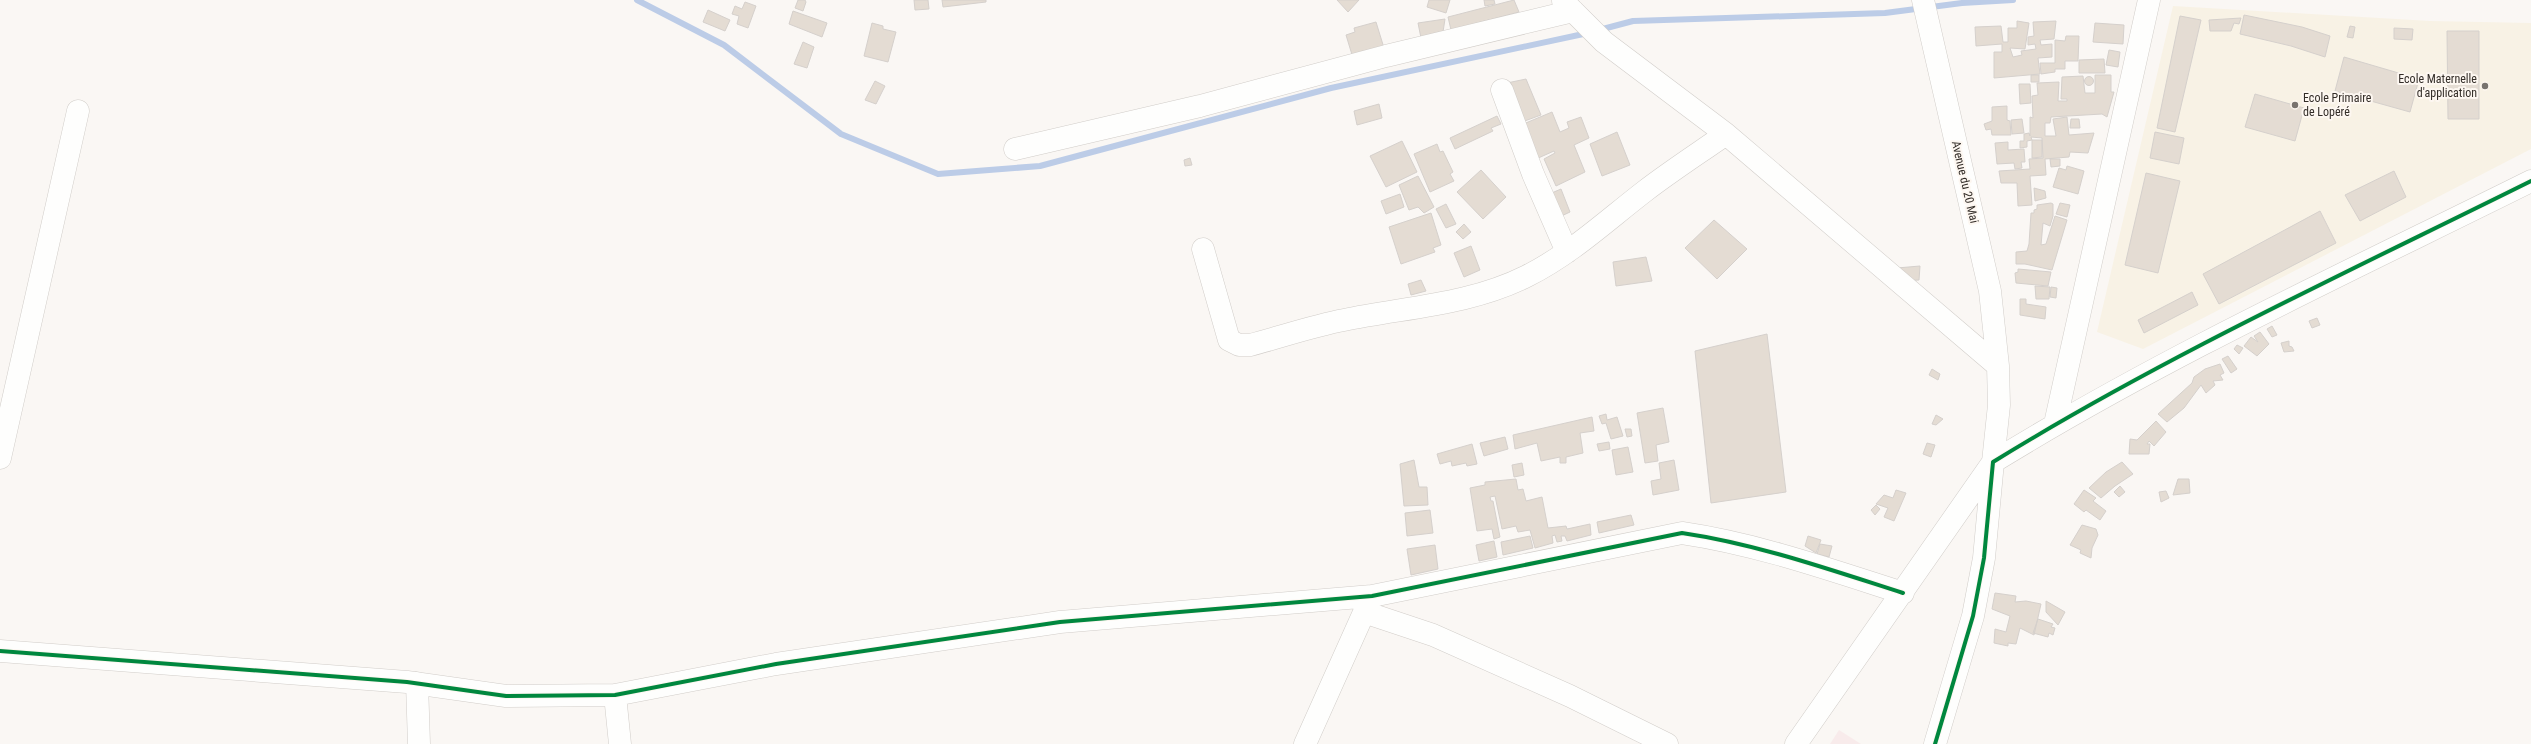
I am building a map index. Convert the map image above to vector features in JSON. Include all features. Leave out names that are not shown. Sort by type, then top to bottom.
[{"type":"street","name":"Avenue du 20 Mai","points":[[1923,0],[1990,291],[1998,366],[1999,405],[1984,558],[1973,616],[1935,744]]},
{"type":"street","points":[[2056,424],[2148,4]]},
{"type":"street","points":[[1015,149],[1200,106],[1386,56],[1572,10],[1604,42],[1726,134],[1998,366]]},
{"type":"street","points":[[1502,90],[1534,174],[1567,252]]},
{"type":"street","points":[[0,458],[78,111]]},
{"type":"street","points":[[1203,249],[1229,340],[1239,345],[1250,345],[1343,320],[1404,311],[1478,296],[1528,276],[1567,252],[1605,225],[1644,192],[1726,134]]},
{"type":"street","points":[[1796,744],[1903,593],[1993,462],[2056,424],[2173,360],[2531,181]]},
{"type":"street","points":[[0,651],[417,683],[506,696],[615,695],[776,664],[1060,622],[1368,604],[1682,532],[1708,536],[1832,570],[1903,593]]},
{"type":"street","points":[[1305,744],[1368,604]]},
{"type":"street","points":[[1368,604],[1433,635],[1570,696],[1667,744]]},
{"type":"street","points":[[417,683],[419,744]]},
{"type":"street","points":[[615,695],[620,744]]},
{"type":"shaded area","name":"Ecole Primaire de Lopéré","points":[[2173,6],[2430,21],[2531,23],[2531,149],[2143,349],[2097,332]]},
{"type":"shaded area","points":[[1839,730],[1861,744],[1830,744]]},
{"type":"building","points":[[798,0],[805,0],[806,2],[803,11],[795,8]]},
{"type":"building","points":[[914,0],[928,0],[929,9],[915,10]]},
{"type":"building","points":[[942,0],[986,0],[986,2],[943,7]]},
{"type":"building","points":[[1337,0],[1359,0],[1348,12]]},
{"type":"building","points":[[1429,0],[1450,0],[1446,13],[1427,7]]},
{"type":"building","points":[[1484,0],[1494,0],[1495,4],[1485,6]]},
{"type":"building","points":[[1514,0],[1519,12],[1451,30],[1448,17]]},
{"type":"building","points":[[745,2],[756,6],[748,28],[737,24],[739,16],[732,14],[735,6],[742,9]]},
{"type":"building","points":[[708,10],[730,20],[725,31],[703,22]]},
{"type":"building","points":[[793,11],[827,23],[822,37],[789,24]]},
{"type":"building","points":[[2244,15],[2302,27],[2330,36],[2325,57],[2291,46],[2240,34]]},
{"type":"building","points":[[2180,16],[2201,20],[2175,132],[2157,128]]},
{"type":"building","points":[[2241,18],[2239,24],[2234,23],[2231,31],[2210,31],[2209,20]]},
{"type":"building","points":[[1445,19],[1443,32],[1421,38],[1418,23]]},
{"type":"building","points":[[2017,21],[2029,23],[2025,49],[2010,48],[2013,57],[2022,55],[2021,51],[2036,49],[2035,44],[2028,45],[2028,37],[2034,36],[2033,22],[2056,21],[2054,39],[2040,40],[2041,45],[2052,44],[2052,57],[2038,58],[2040,74],[1994,78],[1994,52],[2002,52],[2002,44],[1976,46],[1975,27],[2001,26],[2003,42],[2008,42],[2008,28],[2017,28]]},
{"type":"building","points":[[1376,22],[1384,48],[1353,58],[1346,35],[1355,32],[1354,28]]},
{"type":"building","points":[[872,23],[883,26],[883,29],[896,32],[888,62],[864,56]]},
{"type":"building","points":[[2095,23],[2124,25],[2123,44],[2093,42]]},
{"type":"building","points":[[2350,26],[2355,27],[2353,38],[2347,37]]},
{"type":"building","points":[[2394,28],[2413,29],[2412,40],[2394,39]]},
{"type":"building","points":[[2447,31],[2479,31],[2479,119],[2448,119]]},
{"type":"building","points":[[2066,36],[2079,36],[2078,61],[2065,61],[2065,69],[2055,69],[2055,72],[2041,74],[2040,63],[2055,63],[2055,40],[2065,41]]},
{"type":"building","points":[[803,42],[814,47],[807,68],[794,64]]},
{"type":"building","points":[[2109,50],[2120,52],[2118,67],[2106,65]]},
{"type":"building","points":[[2344,57],[2419,79],[2410,112],[2335,91]]},
{"type":"building","points":[[2104,59],[2105,73],[2079,73],[2079,60]]},
{"type":"building","points":[[2031,75],[2039,75],[2039,82],[2031,82]]},
{"type":"building","points":[[2095,75],[2111,75],[2111,92],[2114,92],[2107,117],[2102,114],[2051,117],[2050,123],[2045,123],[2045,136],[2056,136],[2053,119],[2067,117],[2069,135],[2094,133],[2088,153],[2070,152],[2069,157],[2045,159],[2046,175],[2030,176],[2032,205],[2018,206],[2017,183],[2001,183],[1999,171],[2030,169],[2029,159],[2043,158],[2042,138],[2031,137],[2032,140],[2027,141],[2027,147],[2020,148],[2020,141],[2024,141],[2024,134],[2029,133],[2030,136],[2030,117],[2033,118],[2032,96],[2038,95],[2037,83],[2059,82],[2058,101],[2067,101],[2067,99],[2061,99],[2062,77],[2083,76],[2085,93],[2095,93]]},
{"type":"building","points":[[2089,76],[2094,81],[2089,86],[2084,81]]},
{"type":"building","points":[[1526,79],[1541,115],[1522,122],[1507,83]]},
{"type":"building","points":[[875,81],[885,86],[876,104],[865,100]]},
{"type":"building","points":[[2019,84],[2030,84],[2031,103],[2020,104]]},
{"type":"building","points":[[2255,94],[2304,108],[2295,141],[2245,127]]},
{"type":"building","points":[[1379,104],[1382,118],[1357,125],[1354,111]]},
{"type":"building","points":[[2007,106],[2007,120],[2010,121],[2011,135],[1992,135],[1991,129],[1986,130],[1984,124],[1992,121],[1992,107]]},
{"type":"building","points":[[1552,112],[1560,132],[1569,128],[1567,122],[1581,117],[1589,138],[1574,145],[1585,172],[1556,186],[1544,159],[1555,153],[1554,151],[1536,159],[1521,125]]},
{"type":"building","points":[[1497,116],[1501,124],[1491,128],[1493,131],[1455,149],[1450,138]]},
{"type":"building","points":[[2022,119],[2024,133],[2012,134],[2011,120]]},
{"type":"building","points":[[2071,119],[2079,119],[2080,128],[2070,128]]},
{"type":"building","points":[[1617,132],[1630,165],[1602,176],[1590,144]]},
{"type":"building","points":[[2155,132],[2184,138],[2179,164],[2150,158]]},
{"type":"building","points":[[2032,140],[2042,140],[2042,157],[2032,158]]},
{"type":"building","points":[[1402,141],[1417,172],[1386,187],[1370,156]]},
{"type":"building","points":[[2008,142],[2008,150],[2024,149],[2025,162],[2021,162],[2022,168],[2015,169],[2014,163],[1997,164],[1995,143]]},
{"type":"building","points":[[1437,144],[1440,152],[1443,151],[1453,172],[1450,174],[1454,181],[1430,192],[1414,154]]},
{"type":"building","points":[[1190,158],[1192,165],[1185,166],[1184,160]]},
{"type":"building","points":[[2050,159],[2060,159],[2060,166],[2051,167]]},
{"type":"building","points":[[2067,166],[2084,171],[2078,194],[2053,187],[2059,168],[2066,170]]},
{"type":"building","points":[[1481,170],[1506,197],[1483,219],[1457,192]]},
{"type":"building","points":[[2394,171],[2406,197],[2360,221],[2345,195]]},
{"type":"building","points":[[2146,173],[2180,181],[2158,273],[2125,265]]},
{"type":"building","points":[[1418,176],[1434,207],[1424,213],[1418,207],[1409,210],[1399,185]]},
{"type":"building","points":[[2034,188],[2045,191],[2046,198],[2035,201]]},
{"type":"building","points":[[1561,189],[1570,212],[1557,218],[1547,195]]},
{"type":"building","points":[[1400,194],[1404,207],[1386,214],[1381,201]]},
{"type":"building","points":[[2060,203],[2070,205],[2067,217],[2056,214]]},
{"type":"building","points":[[1446,204],[1456,224],[1446,228],[1436,209]]},
{"type":"building","points":[[2053,204],[2053,216],[2050,226],[2043,223],[2041,245],[2046,244],[2055,216],[2067,220],[2052,270],[2025,264],[2016,264],[2016,252],[2027,251],[2029,244],[2031,213],[2034,213],[2034,210],[2037,209],[2037,205]]},
{"type":"building","points":[[2320,211],[2336,243],[2219,304],[2203,274]]},
{"type":"building","points":[[1431,213],[1441,245],[1433,248],[1435,252],[1401,264],[1389,227]]},
{"type":"building","points":[[1714,220],[1747,249],[1717,279],[1685,248]]},
{"type":"building","points":[[1464,224],[1471,232],[1463,239],[1456,232]]},
{"type":"building","points":[[1471,246],[1480,270],[1464,277],[1454,253]]},
{"type":"building","points":[[1646,257],[1652,281],[1616,286],[1613,262]]},
{"type":"building","points":[[1920,266],[1919,280],[1900,281],[1897,268]]},
{"type":"building","points":[[2018,269],[2051,272],[2048,286],[2016,283],[2015,273],[2018,272]]},
{"type":"building","points":[[1421,280],[1426,291],[1411,295],[1408,284]]},
{"type":"building","points":[[2035,286],[2050,287],[2049,299],[2036,299]]},
{"type":"building","points":[[2051,287],[2057,288],[2056,298],[2050,297]]},
{"type":"building","points":[[2192,292],[2198,305],[2144,333],[2138,320]]},
{"type":"building","points":[[2020,299],[2026,299],[2026,304],[2046,307],[2045,319],[2020,315]]},
{"type":"building","points":[[2317,318],[2320,325],[2312,328],[2309,321]]},
{"type":"building","points":[[2272,326],[2277,335],[2272,337],[2267,329]]},
{"type":"building","points":[[2260,332],[2269,344],[2257,356],[2244,346],[2251,337],[2258,342],[2254,336]]},
{"type":"building","points":[[1767,334],[1786,492],[1711,503],[1695,351]]},
{"type":"building","points":[[2289,341],[2289,346],[2292,347],[2294,351],[2284,352],[2281,343]]},
{"type":"building","points":[[2237,345],[2243,348],[2239,354],[2234,349]]},
{"type":"building","points":[[2228,356],[2237,369],[2231,373],[2222,359]]},
{"type":"building","points":[[2220,364],[2224,373],[2220,375],[2223,380],[2213,381],[2215,385],[2206,393],[2201,385],[2184,408],[2167,422],[2158,414],[2192,383],[2194,377],[2205,369]]},
{"type":"building","points":[[1932,369],[1940,374],[1938,380],[1929,375]]},
{"type":"building","points":[[1663,408],[1669,442],[1656,445],[1658,461],[1645,463],[1637,413]]},
{"type":"building","points":[[1606,414],[1607,420],[1617,417],[1623,436],[1611,439],[1606,423],[1602,424],[1599,416]]},
{"type":"building","points":[[1936,415],[1943,419],[1936,425],[1932,424]]},
{"type":"building","points":[[1592,417],[1594,431],[1580,433],[1583,453],[1566,457],[1566,463],[1560,463],[1560,457],[1541,461],[1537,443],[1515,449],[1513,435]]},
{"type":"building","points":[[2156,421],[2166,432],[2154,446],[2149,441],[2147,444],[2150,444],[2149,454],[2129,454],[2130,439],[2137,440]]},
{"type":"building","points":[[1625,429],[1631,429],[1632,436],[1627,437]]},
{"type":"building","points":[[1505,437],[1508,449],[1484,456],[1480,443]]},
{"type":"building","points":[[1609,442],[1610,449],[1599,451],[1597,444]]},
{"type":"building","points":[[1927,443],[1935,445],[1931,457],[1923,454]]},
{"type":"building","points":[[1472,444],[1477,464],[1467,466],[1466,463],[1452,466],[1451,461],[1440,464],[1437,454]]},
{"type":"building","points":[[1628,447],[1633,472],[1616,475],[1612,450]]},
{"type":"building","points":[[1414,460],[1419,487],[1427,487],[1428,505],[1404,506],[1400,464]]},
{"type":"building","points":[[1674,460],[1679,490],[1653,495],[1651,481],[1661,479],[1659,463]]},
{"type":"building","points":[[2122,462],[2133,474],[2101,498],[2089,488],[2106,472]]},
{"type":"building","points":[[1522,463],[1524,475],[1514,477],[1512,465]]},
{"type":"building","points":[[1516,479],[1518,490],[1523,489],[1526,501],[1542,497],[1548,528],[1566,526],[1567,529],[1590,524],[1591,535],[1567,541],[1565,536],[1561,536],[1562,541],[1557,542],[1555,535],[1552,536],[1553,543],[1535,548],[1530,530],[1518,532],[1516,526],[1502,529],[1495,496],[1490,497],[1491,501],[1493,501],[1500,537],[1494,539],[1492,529],[1477,531],[1470,488],[1485,485],[1485,482]]},
{"type":"building","points":[[2178,479],[2189,479],[2190,493],[2173,495]]},
{"type":"building","points":[[2120,486],[2125,492],[2119,497],[2114,492]]},
{"type":"building","points":[[1896,490],[1906,493],[1894,521],[1884,517],[1888,508],[1876,504],[1884,495],[1893,498]]},
{"type":"building","points":[[2084,490],[2096,498],[2093,501],[2106,511],[2100,520],[2086,510],[2084,512],[2074,504]]},
{"type":"building","points":[[2166,491],[2169,498],[2161,502],[2159,492]]},
{"type":"building","points":[[1876,505],[1880,509],[1875,515],[1871,510]]},
{"type":"building","points":[[1430,510],[1433,533],[1407,536],[1405,513]]},
{"type":"building","points":[[1631,515],[1634,525],[1599,533],[1597,522]]},
{"type":"building","points":[[2082,525],[2096,529],[2098,535],[2092,548],[2091,558],[2080,553],[2081,550],[2070,545]]},
{"type":"building","points":[[1530,536],[1533,548],[1503,555],[1501,542]]},
{"type":"building","points":[[1808,536],[1821,540],[1816,553],[1805,546]]},
{"type":"building","points":[[1494,541],[1497,557],[1479,561],[1476,545]]},
{"type":"building","points":[[1820,544],[1832,546],[1829,557],[1817,554]]},
{"type":"building","points":[[1435,545],[1438,569],[1411,575],[1407,549]]},
{"type":"building","points":[[1995,593],[2016,596],[2015,602],[2026,601],[2041,604],[2034,635],[2020,628],[2016,644],[2008,643],[2008,646],[1994,643],[1995,629],[2006,632],[2010,616],[1992,609]]},
{"type":"building","points":[[2046,601],[2065,612],[2058,625],[2046,612]]},
{"type":"building","points":[[2038,619],[2053,624],[2051,627],[2055,628],[2053,635],[2049,633],[2048,637],[2033,633]]},
{"type":"waterway","points":[[637,0],[724,45],[841,134],[938,174],[1040,166],[1331,88],[1588,33]]},
{"type":"waterway","points":[[1599,30],[1633,21],[1885,13],[1962,3],[2013,0]]},
{"type":"cycle path","points":[[1935,744],[1973,616],[1984,558],[1993,462],[2058,423],[2191,350],[2531,181]]},
{"type":"cycle path","points":[[0,651],[407,682],[506,696],[615,695],[776,664],[1060,622],[1372,596],[1682,533],[1766,551],[1903,593]]},
{"type":"place","name":"Ecole Maternelle d'application","points":[[2485,86]]},
{"type":"place","name":"Ecole Primaire de Lopéré","points":[[2295,105]]}]
